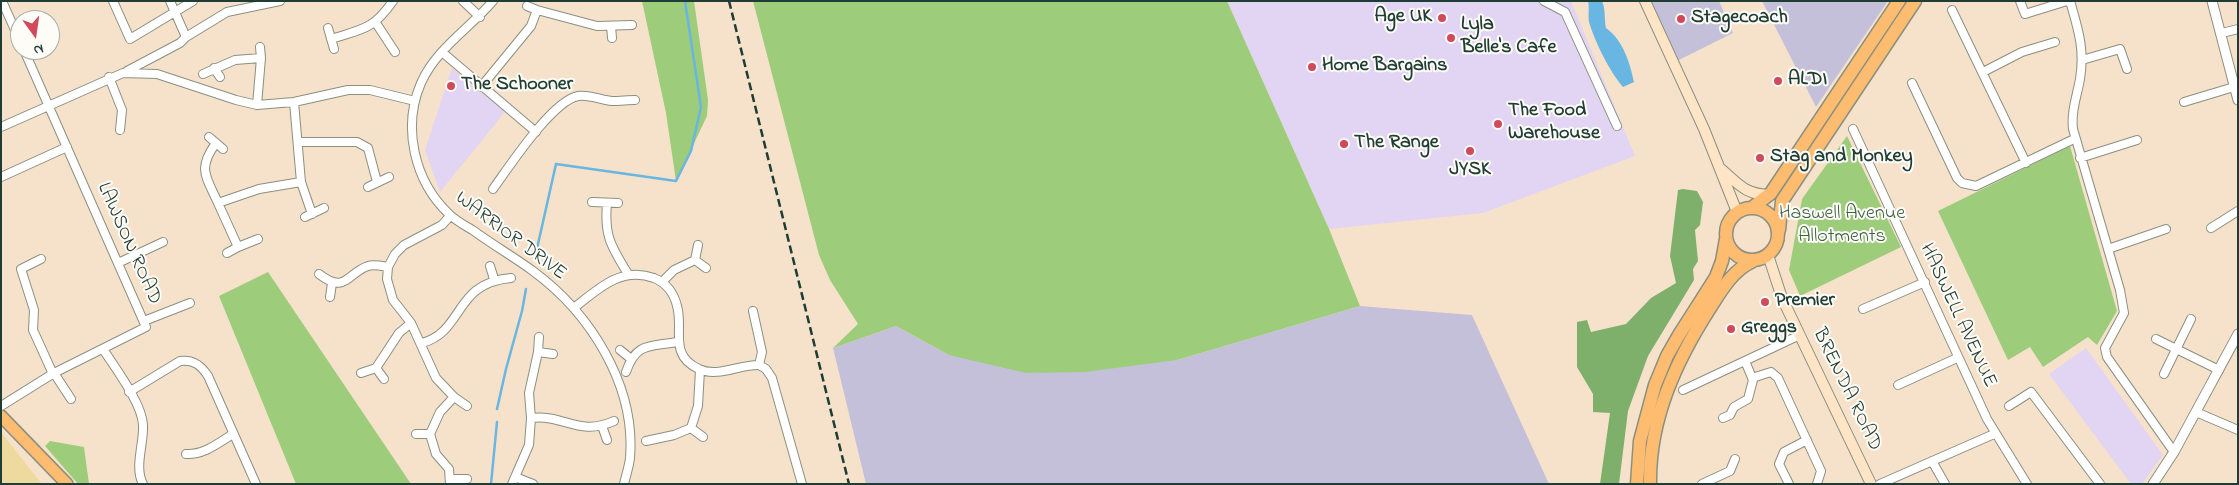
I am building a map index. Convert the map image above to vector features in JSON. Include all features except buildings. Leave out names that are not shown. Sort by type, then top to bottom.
[{"type":"highway","points":[[1637,484],[1640,441],[1656,385],[1667,356],[1678,335],[1716,277],[1722,261],[1727,224],[1737,212],[1753,207],[1770,195],[1900,1]]},
{"type":"highway","points":[[1650,484],[1652,457],[1660,412],[1668,386],[1692,335],[1727,282],[1742,266],[1768,255],[1776,245],[1782,201],[1916,1]]},
{"type":"highway","points":[[1753,207],[1770,214],[1776,221],[1779,230]]},
{"type":"highway","points":[[1726,240],[1729,248],[1736,255],[1753,261]]},
{"type":"main road","points":[[1645,1],[1704,129],[1737,212]]},
{"type":"main road","points":[[1720,168],[1750,193],[1770,195]]},
{"type":"main road","name":"BRENDA ROAD","points":[[1768,255],[1776,283],[1871,484]]},
{"type":"main road","points":[[1,416],[67,484]]},
{"type":"street","points":[[2,1],[10,18]]},
{"type":"street","points":[[113,1],[130,39],[192,1]]},
{"type":"street","points":[[170,1],[186,37]]},
{"type":"street","points":[[1,127],[109,77],[123,73],[180,43],[186,37],[228,12],[280,1]]},
{"type":"street","points":[[331,39],[376,23],[393,1]]},
{"type":"street","points":[[462,1],[480,17]]},
{"type":"street","name":"WARRIOR DRIVE","points":[[493,1],[480,17],[442,52],[422,82],[415,100],[412,118],[412,141],[417,164],[426,186],[450,216],[534,272],[574,308],[595,336],[611,364],[628,415],[630,460],[624,484]]},
{"type":"street","points":[[1544,1],[1565,12],[1617,126]]},
{"type":"street","points":[[2020,1],[2025,14],[2069,1],[2082,42],[2082,60],[2072,117],[2074,139],[2120,290],[2124,313],[2105,348],[2107,357],[2174,452]]},
{"type":"street","points":[[2212,1],[2222,33],[2238,100]]},
{"type":"street","points":[[527,6],[588,25],[632,25]]},
{"type":"street","points":[[481,87],[531,26],[537,10]]},
{"type":"street","points":[[1952,10],[2026,163]]},
{"type":"street","points":[[376,23],[394,52]]},
{"type":"street","points":[[612,26],[612,38]]},
{"type":"street","points":[[328,28],[334,49]]},
{"type":"street","points":[[2222,33],[2238,29]]},
{"type":"street","points":[[1983,72],[2022,52],[2055,42]]},
{"type":"street","points":[[257,105],[261,58],[260,46]]},
{"type":"street","points":[[2038,47],[2042,56]]},
{"type":"street","points":[[2082,60],[2120,49],[2127,69]]},
{"type":"street","points":[[442,52],[536,132]]},
{"type":"street","points":[[202,74],[235,60],[261,58]]},
{"type":"street","name":"LAWSON ROAD","points":[[1,406],[54,374],[146,326],[29,60]]},
{"type":"street","points":[[214,68],[220,77]]},
{"type":"street","points":[[123,73],[157,74],[257,105],[294,102],[348,90],[370,90],[415,100]]},
{"type":"street","points":[[109,77],[122,110],[120,130]]},
{"type":"street","points":[[1912,82],[1957,178],[1962,183],[1976,186],[2074,139]]},
{"type":"street","points":[[2184,102],[2234,87]]},
{"type":"street","points":[[493,189],[536,132],[558,108],[579,96],[613,101],[635,100]]},
{"type":"street","points":[[294,102],[301,182],[309,215],[324,208]]},
{"type":"street","name":"HASWELL AVENUE","points":[[1853,129],[1925,282],[1957,358],[1994,434],[2027,484]]},
{"type":"street","points":[[209,137],[223,149]]},
{"type":"street","points":[[2080,158],[2137,140]]},
{"type":"street","points":[[299,142],[357,142],[364,145],[368,148],[377,182]]},
{"type":"street","points":[[216,143],[208,154],[204,166],[207,179],[238,247]]},
{"type":"street","points":[[1,177],[67,147]]},
{"type":"street","points":[[368,186],[389,176]]},
{"type":"street","points":[[218,202],[259,189],[301,182]]},
{"type":"street","points":[[592,202],[618,203]]},
{"type":"street","points":[[607,202],[606,232],[628,274]]},
{"type":"street","points":[[2210,228],[2238,210]]},
{"type":"street","points":[[450,216],[433,231],[404,245],[388,267],[387,279],[389,294],[412,323],[436,378],[454,398],[467,406]]},
{"type":"street","points":[[2108,249],[2166,229]]},
{"type":"street","points":[[227,253],[258,239]]},
{"type":"street","points":[[118,263],[163,242]]},
{"type":"street","points":[[695,260],[698,245]]},
{"type":"street","points":[[41,259],[21,269],[34,310],[33,330],[54,374],[70,399]]},
{"type":"street","points":[[662,281],[674,270],[695,260]]},
{"type":"street","points":[[695,260],[706,268]]},
{"type":"street","points":[[319,274],[332,283],[343,282],[368,266],[388,267]]},
{"type":"street","points":[[490,266],[494,279]]},
{"type":"street","points":[[574,308],[607,283],[628,274],[638,274],[662,281],[670,291],[678,307],[678,342],[684,356],[700,370],[717,371],[759,365],[766,369],[772,378],[802,484]]},
{"type":"street","points":[[422,343],[440,335],[453,320],[464,300],[474,291],[494,279],[511,278]]},
{"type":"street","points":[[1863,308],[1925,282]]},
{"type":"street","points":[[330,297],[332,283]]},
{"type":"street","points":[[144,321],[190,303]]},
{"type":"street","points":[[753,311],[762,352],[759,365]]},
{"type":"street","points":[[2164,374],[2191,319]]},
{"type":"street","points":[[361,373],[376,368],[399,332],[412,323]]},
{"type":"street","points":[[2153,484],[2174,452],[2238,334]]},
{"type":"street","points":[[1683,390],[1800,335]]},
{"type":"street","points":[[533,484],[514,480],[529,446],[531,418],[529,392],[538,352],[539,337]]},
{"type":"street","points":[[2156,339],[2218,370]]},
{"type":"street","points":[[626,372],[630,358],[649,346],[678,342]]},
{"type":"street","points":[[103,349],[138,407],[144,424],[140,472],[144,484]]},
{"type":"street","points":[[620,350],[630,358]]},
{"type":"street","points":[[538,352],[553,354]]},
{"type":"street","points":[[1898,384],[1957,358]]},
{"type":"street","points":[[129,392],[180,361],[188,360],[196,363],[204,369],[208,376],[256,484]]},
{"type":"street","points":[[1723,418],[1730,415],[1734,407],[1748,399],[1753,379],[1745,361]]},
{"type":"street","points":[[376,368],[384,379]]},
{"type":"street","points":[[646,441],[674,435],[691,428],[698,406],[700,370]]},
{"type":"street","points":[[1753,379],[1767,372],[1776,374],[1822,471],[1817,484]]},
{"type":"street","points":[[2009,406],[2031,392],[2100,484]]},
{"type":"street","points":[[454,398],[440,412],[430,434],[436,454],[449,469],[451,481],[467,479]]},
{"type":"street","points":[[2196,412],[2238,430]]},
{"type":"street","points":[[531,418],[550,417],[574,426],[602,426],[614,421]]},
{"type":"street","points":[[602,426],[608,440]]},
{"type":"street","points":[[691,428],[703,437]]},
{"type":"street","points":[[186,454],[196,455],[233,434]]},
{"type":"street","points":[[416,434],[430,434]]},
{"type":"street","points":[[1880,484],[1994,434]]},
{"type":"street","points":[[1788,484],[1779,464],[1784,452],[1807,440]]},
{"type":"street","points":[[1699,482],[1730,471],[1734,459]]},
{"type":"street","points":[[1932,461],[1945,484]]},
{"type":"shaded area","points":[[1227,1],[1571,1],[1635,156],[1483,213],[1329,229]]},
{"type":"shaded area","points":[[1650,1],[1719,1],[1733,33],[1677,61]]},
{"type":"shaded area","points":[[1762,1],[1888,1],[1816,107]]},
{"type":"shaded area","points":[[452,68],[505,112],[440,192],[425,150]]},
{"type":"shaded area","points":[[1360,306],[1472,315],[1549,484],[866,484],[833,348],[896,326],[949,355],[1177,360]]},
{"type":"shaded area","points":[[2086,348],[2163,455],[2142,484],[2131,484],[2049,374]]},
{"type":"green space","points":[[642,1],[694,1],[708,100],[707,116],[676,181],[666,113]]},
{"type":"green space","points":[[753,1],[1227,1],[1329,229],[1360,306],[1177,360],[1085,372],[1026,373],[949,355],[896,326],[833,348],[858,324],[830,280],[819,255]]},
{"type":"green space","name":"Haswell Avenue Allotments","points":[[1847,136],[1901,247],[1800,296],[1789,270],[1802,199]]},
{"type":"green space","points":[[2070,146],[2117,311],[2097,345],[2088,337],[2043,367],[2030,347],[2008,360],[1938,211]]},
{"type":"green space","points":[[1678,190],[1697,191],[1703,202],[1700,225],[1695,230],[1698,261],[1693,269],[1694,280],[1648,356],[1628,411],[1619,484],[1600,484],[1610,413],[1593,412],[1593,394],[1577,367],[1577,322],[1587,320],[1591,332],[1626,324],[1651,298],[1676,283],[1670,256]]},
{"type":"green space","points":[[268,272],[411,484],[296,484],[219,296]]},
{"type":"green space","points":[[50,441],[84,447],[89,484],[78,484],[45,446]]},
{"type":"sand","points":[[1,432],[42,484],[1,484]]},
{"type":"water","points":[[1588,1],[1602,1],[1606,28],[1621,45],[1628,60],[1634,82],[1623,87],[1608,66],[1589,22]]},
{"type":"waterway","points":[[536,253],[556,164],[676,181],[691,151],[701,107],[685,1]]},
{"type":"waterway","points":[[497,409],[526,289]]},
{"type":"waterway","points":[[491,484],[497,422]]},
{"type":"railway","points":[[729,1],[849,484]]},
{"type":"place","name":"Age UK","points":[[1442,18]]},
{"type":"place","name":"Stagecoach","points":[[1681,19]]},
{"type":"place","name":"Lyla Belle's Cafe","points":[[1451,38]]},
{"type":"place","name":"Home Bargains","points":[[1312,67]]},
{"type":"place","name":"ALDI","points":[[1778,81]]},
{"type":"place","name":"The Schooner","points":[[451,86]]},
{"type":"place","name":"The Food Warehouse","points":[[1498,124]]},
{"type":"place","name":"The Range","points":[[1344,144]]},
{"type":"place","name":"JYSK","points":[[1470,151]]},
{"type":"place","name":"Stag and Monkey","points":[[1760,158]]},
{"type":"place","name":"Premier","points":[[1765,302]]},
{"type":"place","name":"Greggs","points":[[1731,329]]}]
